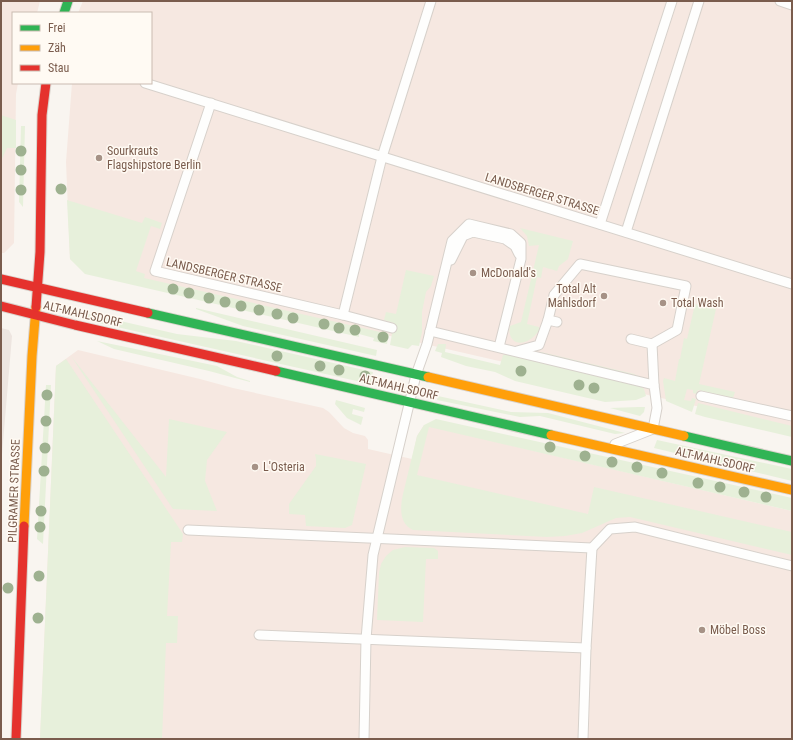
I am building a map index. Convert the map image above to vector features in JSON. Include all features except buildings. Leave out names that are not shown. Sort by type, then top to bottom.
[{"type":"main road","points":[[64,12],[68,1]]},
{"type":"main road","points":[[35,315],[40,252],[42,115],[46,84]]},
{"type":"main road","name":"ALT-MAHLSDORF","points":[[1,279],[792,461]]},
{"type":"main road","name":"ALT-MAHLSDORF","points":[[1,306],[792,490]]},
{"type":"main road","name":"PILGRAMER STRASSE","points":[[16,739],[26,476],[35,315]]},
{"type":"lane","points":[[343,315],[382,157],[431,1]]},
{"type":"lane","points":[[600,224],[672,1]]},
{"type":"lane","points":[[626,232],[699,1]]},
{"type":"lane","points":[[780,1],[792,5]]},
{"type":"lane","name":"LANDSBERGER STRASSE","points":[[148,84],[792,284]]},
{"type":"lane","name":"LANDSBERGER STRASSE","points":[[211,103],[155,271],[392,328]]},
{"type":"lane","points":[[364,739],[366,639],[373,555],[416,375],[427,344],[452,241],[469,224],[511,234],[521,243],[521,259],[499,347]]},
{"type":"lane","points":[[516,351],[540,345],[552,321],[554,296],[580,264],[686,286],[677,330],[652,344],[631,339]]},
{"type":"lane","points":[[430,331],[654,384]]},
{"type":"lane","points":[[606,447],[653,430],[657,408],[652,344]]},
{"type":"lane","points":[[701,396],[792,416]]},
{"type":"lane","points":[[583,739],[586,648],[592,548],[610,529],[635,527],[792,566]]},
{"type":"lane","points":[[188,530],[592,548]]},
{"type":"lane","points":[[259,635],[586,648]]},
{"type":"shaded area","points":[[1,1],[40,1],[37,12],[12,12],[12,84],[18,84],[16,94],[14,243],[4,253],[1,253]]},
{"type":"shaded area","points":[[83,1],[792,1],[792,428],[76,264],[70,259],[66,162],[72,84],[152,84],[152,12],[78,12]]},
{"type":"shaded area","points":[[1,328],[9,330],[12,336],[1,466]]},
{"type":"shaded area","points":[[78,350],[233,388],[323,408],[329,412],[344,428],[353,433],[365,436],[368,440],[368,449],[412,459],[417,436],[424,425],[792,511],[792,739],[40,739],[56,366]]},
{"type":"green space","points":[[1,115],[16,120],[16,148],[7,148],[1,161]]},
{"type":"green space","points":[[21,126],[25,126],[23,207],[19,202]]},
{"type":"green space","points":[[67,200],[142,223],[145,217],[162,223],[160,229],[151,226],[136,271],[145,274],[144,278],[389,334],[387,344],[373,341],[374,338],[359,334],[359,337],[85,274],[70,259]]},
{"type":"green space","points":[[520,228],[573,241],[568,259],[559,266],[557,271],[543,267],[541,278],[537,277],[527,324],[539,327],[539,331],[530,339],[521,343],[514,341],[510,335],[510,326],[521,322],[539,245],[529,246],[527,236]]},
{"type":"green space","points":[[406,270],[434,276],[431,286],[426,292],[422,312],[422,332],[419,346],[412,345],[408,349],[390,345],[394,323],[384,320],[386,312],[396,314]]},
{"type":"green space","points":[[695,304],[716,309],[699,384],[735,392],[733,398],[698,390],[696,394],[693,393],[693,390],[687,389],[684,400],[691,401],[692,398],[696,399],[692,412],[666,401],[663,381],[664,378],[675,381],[684,338],[687,339]]},
{"type":"green space","points":[[196,308],[377,350],[376,356],[243,326]]},
{"type":"green space","points":[[81,312],[177,334],[236,341],[373,372],[370,384],[81,319]]},
{"type":"green space","points":[[97,341],[217,366],[250,382],[114,349]]},
{"type":"green space","points":[[438,344],[446,344],[445,352],[500,365],[503,355],[513,355],[640,385],[644,389],[646,396],[636,400],[605,402],[515,381],[495,372],[466,366],[441,357],[442,353],[435,351]]},
{"type":"green space","points":[[535,352],[541,352],[634,374],[638,377]]},
{"type":"green space","points":[[71,356],[166,477],[169,419],[227,432],[207,460],[205,481],[217,511],[173,509]]},
{"type":"green space","points":[[66,359],[183,534],[182,542],[171,542],[167,616],[178,616],[177,643],[166,643],[162,739],[40,739],[56,366]]},
{"type":"green space","points":[[46,385],[51,385],[43,544],[37,539]]},
{"type":"green space","points":[[438,396],[511,412],[548,413],[625,433],[615,434],[540,416],[520,417],[437,400]]},
{"type":"green space","points":[[336,400],[365,408],[364,412],[353,409],[352,414],[363,417],[361,425],[347,418],[335,404]]},
{"type":"green space","points":[[698,403],[792,426],[792,437],[695,414]]},
{"type":"green space","points":[[645,407],[644,412],[640,416],[610,408]]},
{"type":"green space","points":[[436,419],[792,498],[792,511],[429,427],[417,475],[588,514],[594,487],[792,532],[792,555],[630,517],[616,518],[582,533],[565,536],[547,537],[413,530],[405,524],[403,519],[401,504],[403,494],[417,436],[424,425]]},
{"type":"green space","points":[[657,440],[792,469],[792,481],[654,448]]},
{"type":"green space","points":[[315,454],[366,464],[352,525],[345,528],[306,526],[305,515],[289,514],[289,504],[316,466]]},
{"type":"green space","points":[[405,547],[434,548],[438,551],[438,559],[426,559],[423,622],[377,620],[379,573],[381,564],[386,556],[393,550]]},
{"type":"traffic: fast","points":[[64,12],[68,1]]},
{"type":"traffic: fast","points":[[148,313],[428,377]]},
{"type":"traffic: fast","points":[[276,371],[551,435]]},
{"type":"traffic: fast","points":[[684,436],[792,461]]},
{"type":"traffic: slow","points":[[24,526],[32,356],[36,307]]},
{"type":"traffic: slow","points":[[428,377],[684,436]]},
{"type":"traffic: slow","points":[[551,435],[792,490]]},
{"type":"traffic: jam","points":[[36,307],[40,252],[42,115],[46,84]]},
{"type":"traffic: jam","points":[[1,279],[148,313]]},
{"type":"traffic: jam","points":[[1,306],[75,325],[276,371]]},
{"type":"traffic: jam","points":[[16,739],[24,526]]},
{"type":"place","name":"Sourkrauts Flagshipstore Berlin","points":[[99,158]]},
{"type":"place","name":"McDonald's","points":[[473,273]]},
{"type":"place","name":"Total Alt Mahlsdorf","points":[[604,296]]},
{"type":"place","name":"Total Wash","points":[[663,303]]},
{"type":"place","name":"L'Osteria","points":[[255,467]]},
{"type":"place","name":"Möbel Boss","points":[[702,630]]}]
